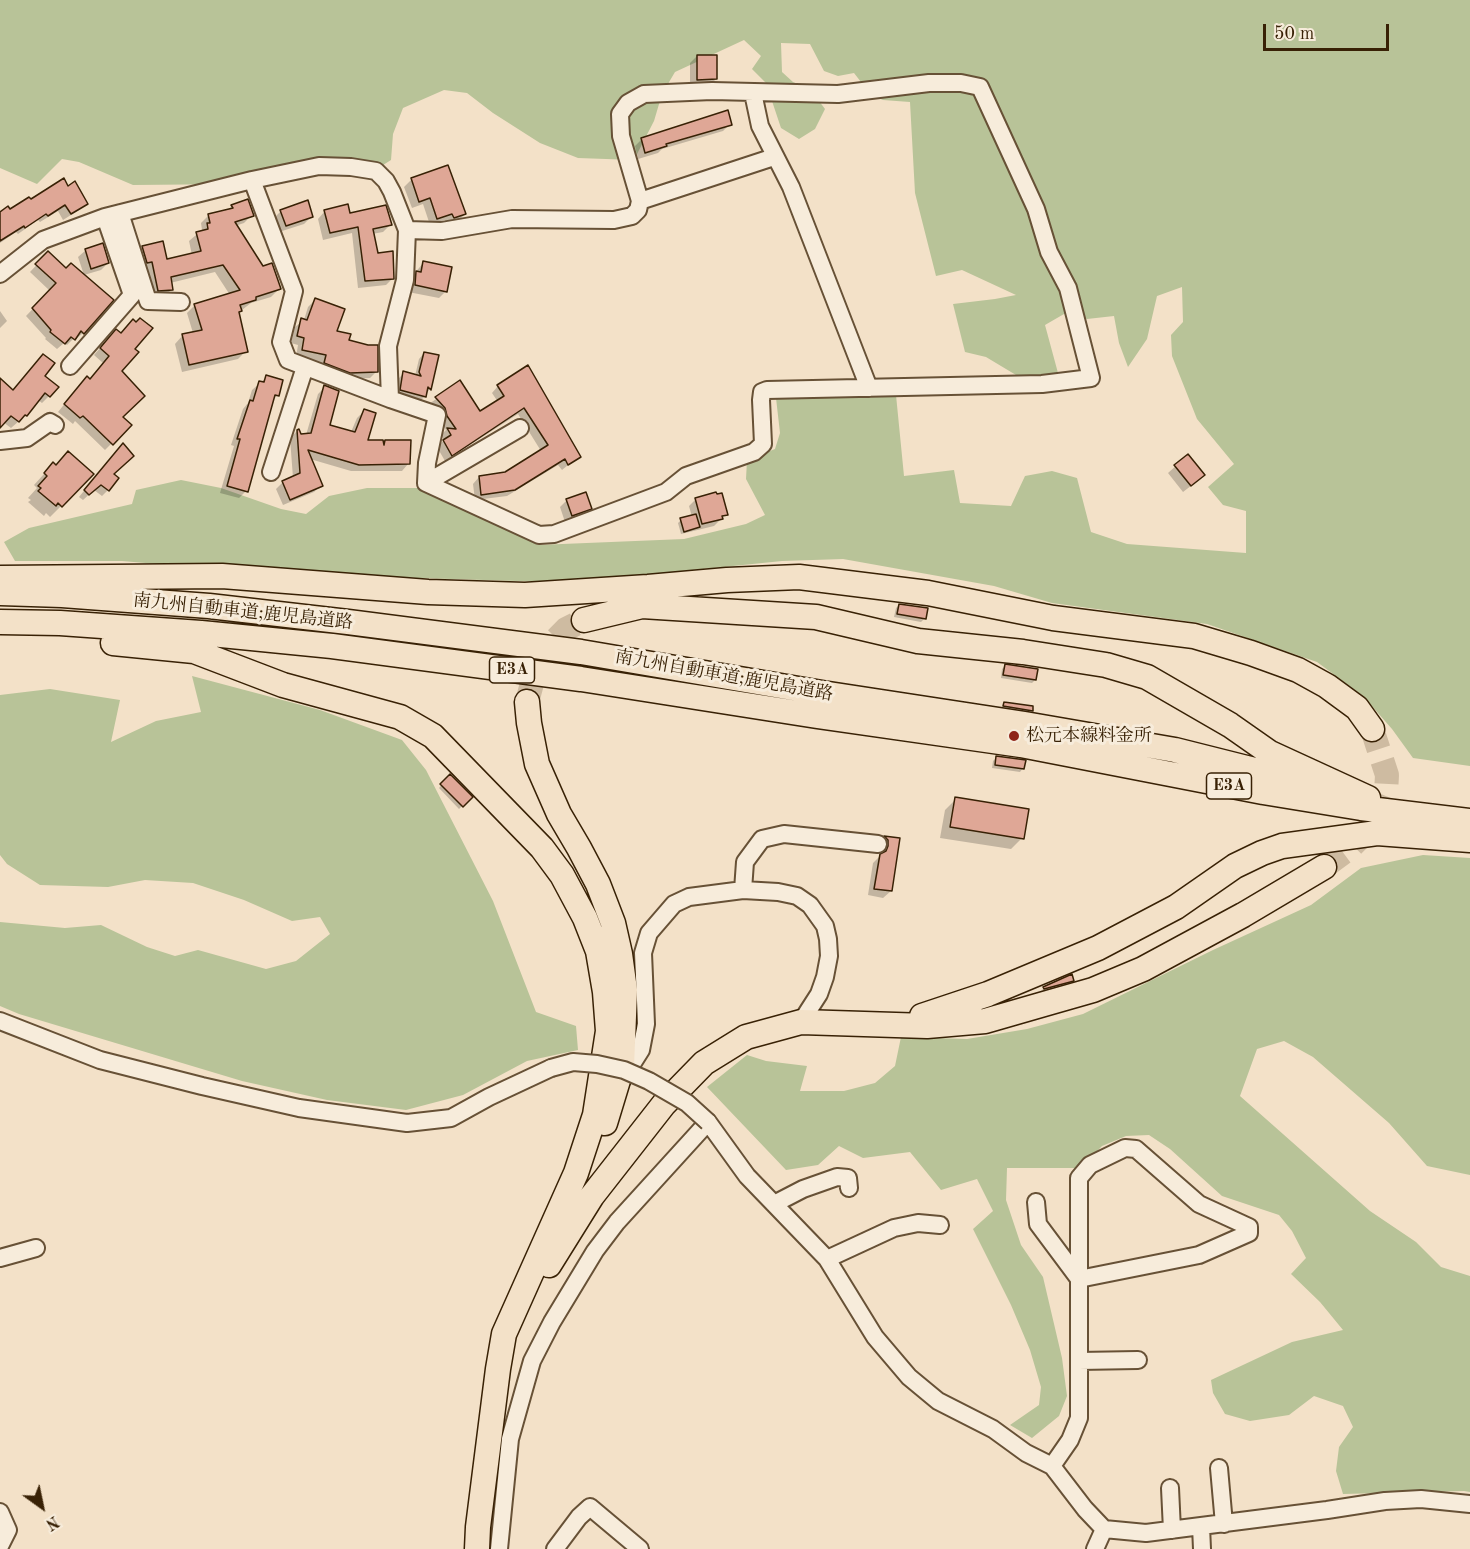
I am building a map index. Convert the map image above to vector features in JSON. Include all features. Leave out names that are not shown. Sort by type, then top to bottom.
[{"type":"highway","points":[[0,578],[222,576],[428,592],[525,595],[799,577],[928,593],[1053,618],[1194,636],[1298,670],[1327,686],[1357,708],[1372,729]]},
{"type":"highway","name":"南九州自動車道;鹿児島道路","points":[[0,593],[209,606],[348,621],[581,652],[1175,750],[1439,818]]},
{"type":"highway","points":[[584,620],[642,606],[816,617],[918,641],[1023,652],[1106,665],[1147,677],[1230,725],[1270,753],[1368,798]]},
{"type":"highway","name":"南九州自動車道;鹿児島道路","points":[[0,622],[213,634],[332,646],[581,679],[1021,745],[1263,792],[1361,808],[1470,821]]},
{"type":"highway","points":[[0,632],[194,651],[283,685],[400,717],[433,736],[542,848],[562,875],[585,918],[598,951],[605,992],[608,1031],[595,1115],[576,1173],[504,1334],[477,1549]]},
{"type":"highway","points":[[527,702],[537,764],[559,814],[598,884],[613,923],[625,990],[622,1067],[617,1089],[592,1159],[544,1242]]},
{"type":"highway","points":[[830,1024],[903,1020],[929,1015],[988,994],[1098,948],[1141,927],[1176,907],[1235,866],[1282,846],[1377,833],[1470,840]]},
{"type":"highway","points":[[498,1369],[529,1300],[562,1241],[592,1196],[664,1104],[704,1064],[746,1036],[801,1022],[927,1026],[985,1021],[1093,990],[1143,969],[1243,915],[1324,867]]},
{"type":"street","points":[[407,230],[442,231],[512,219],[614,220],[632,216],[638,210],[640,201],[621,136],[620,114],[628,103],[644,94],[712,91],[838,94],[928,83],[961,82],[980,87],[1036,208],[1049,252],[1068,288],[1091,378],[1042,384],[767,390],[762,393],[763,444],[758,449],[686,476],[666,492],[554,534],[539,535],[526,530],[426,483]]},
{"type":"street","points":[[753,93],[760,126],[791,187],[869,388]]},
{"type":"street","points":[[640,201],[774,157]]},
{"type":"street","points":[[0,274],[43,240],[113,215],[252,180],[319,166],[351,167],[376,171],[386,181],[392,192],[407,230],[405,280],[388,346],[390,399]]},
{"type":"street","points":[[252,180],[294,291],[281,342],[288,360],[437,415],[427,463],[426,483]]},
{"type":"street","points":[[113,215],[148,301],[181,302]]},
{"type":"street","points":[[70,366],[132,296],[113,215]]},
{"type":"street","points":[[271,472],[305,367]]},
{"type":"street","points":[[0,441],[27,438],[50,422],[55,424]]},
{"type":"street","points":[[426,483],[520,428]]},
{"type":"street","points":[[743,890],[745,862],[762,839],[784,834],[879,844]]},
{"type":"street","points":[[617,1089],[641,1050],[646,1024],[643,953],[650,933],[674,904],[689,897],[743,890],[778,892],[797,897],[810,905],[825,926],[829,956],[819,994],[801,1022]]},
{"type":"street","points":[[0,1021],[100,1060],[179,1080],[300,1108],[407,1124],[451,1118],[551,1068],[573,1062],[624,1070],[650,1081],[687,1103],[708,1122],[747,1176],[827,1259],[875,1336],[909,1377],[938,1401],[993,1429],[1026,1453],[1052,1466],[1085,1509],[1104,1529],[1146,1533],[1385,1501],[1421,1499],[1470,1504]]},
{"type":"street","points":[[499,1549],[510,1439],[532,1361],[552,1322],[595,1251],[617,1222],[708,1122]]},
{"type":"street","points":[[1052,1466],[1070,1440],[1079,1418],[1079,1279],[1079,1178],[1090,1165],[1125,1148],[1136,1149],[1199,1204],[1248,1227],[1249,1233],[1199,1255],[1079,1279]]},
{"type":"street","points":[[774,1204],[803,1189],[837,1177],[848,1178],[849,1188]]},
{"type":"street","points":[[1036,1202],[1038,1224],[1079,1279]]},
{"type":"street","points":[[827,1259],[894,1228],[918,1223],[940,1225]]},
{"type":"street","points":[[0,1258],[36,1248]]},
{"type":"street","points":[[1079,1361],[1138,1360]]},
{"type":"street","points":[[1219,1468],[1224,1524]]},
{"type":"street","points":[[1170,1488],[1172,1530]]},
{"type":"street","points":[[555,1549],[579,1517],[590,1507],[640,1549]]},
{"type":"street","points":[[0,1512],[8,1530],[0,1546]]},
{"type":"street","points":[[1201,1526],[1202,1549]]},
{"type":"street","points":[[1095,1549],[1104,1529]]},
{"type":"green space","points":[[0,0],[1470,0],[1470,766],[1413,758],[1392,729],[1363,696],[1317,662],[1207,624],[1052,603],[994,586],[843,559],[782,561],[550,582],[216,569],[122,561],[15,561],[4,542],[29,528],[132,504],[136,490],[181,480],[221,488],[281,509],[306,514],[329,496],[367,488],[418,488],[538,545],[684,539],[746,524],[765,515],[746,479],[747,460],[775,449],[780,433],[776,398],[896,395],[904,476],[954,470],[960,503],[1011,506],[1025,476],[1052,471],[1077,478],[1091,532],[1127,544],[1246,553],[1246,511],[1223,505],[1208,487],[1234,464],[1197,419],[1172,356],[1171,335],[1183,322],[1182,287],[1157,296],[1147,339],[1128,367],[1119,343],[1114,316],[1087,319],[1064,314],[1045,325],[1058,373],[1026,381],[986,357],[965,352],[953,304],[1016,295],[962,270],[936,276],[915,193],[910,102],[883,100],[871,95],[854,73],[838,76],[824,71],[810,44],[781,43],[782,72],[793,82],[810,89],[825,109],[815,129],[799,139],[781,128],[766,83],[752,69],[761,56],[744,40],[675,72],[662,94],[654,121],[634,160],[578,158],[540,143],[493,113],[467,93],[444,90],[403,108],[393,134],[391,160],[372,172],[318,163],[241,184],[133,185],[79,162],[62,159],[37,184],[0,168]]},
{"type":"green space","points":[[192,676],[320,710],[402,740],[426,770],[493,901],[536,1012],[576,1026],[578,1050],[527,1061],[463,1095],[406,1110],[327,1100],[242,1081],[19,1014],[0,1006],[0,922],[65,928],[101,925],[147,947],[175,956],[198,950],[266,969],[296,961],[330,934],[320,917],[292,921],[244,900],[193,883],[145,880],[108,887],[40,885],[7,864],[0,855],[0,695],[50,689],[120,700],[111,742],[156,721],[201,712]]},
{"type":"green space","points":[[1423,855],[1470,858],[1470,1175],[1427,1166],[1389,1123],[1313,1057],[1284,1041],[1257,1049],[1240,1096],[1370,1211],[1416,1242],[1441,1267],[1470,1276],[1470,1492],[1343,1494],[1336,1471],[1339,1447],[1353,1427],[1343,1406],[1314,1396],[1289,1415],[1250,1421],[1225,1414],[1213,1393],[1211,1380],[1292,1342],[1343,1330],[1320,1302],[1291,1274],[1306,1258],[1292,1231],[1279,1215],[1222,1196],[1170,1149],[1149,1135],[1126,1136],[1102,1146],[1081,1168],[1007,1168],[1006,1200],[1021,1245],[1043,1277],[1062,1358],[1067,1396],[1059,1416],[1032,1438],[1010,1425],[1039,1405],[1041,1387],[1030,1350],[1011,1305],[973,1229],[993,1211],[977,1179],[941,1190],[910,1152],[863,1158],[839,1146],[818,1165],[786,1170],[707,1087],[747,1055],[766,1061],[807,1066],[800,1091],[844,1091],[875,1083],[895,1066],[901,1037],[967,1039],[1027,1029],[1083,1014],[1311,905],[1361,868]]},
{"type":"building","points":[[697,55],[717,55],[717,79],[697,80]]},
{"type":"building","points":[[728,110],[732,125],[666,144],[667,146],[645,153],[641,138]]},
{"type":"building","points":[[448,165],[466,214],[454,218],[452,214],[437,219],[430,198],[419,202],[411,178]]},
{"type":"building","points":[[64,178],[68,186],[75,181],[88,204],[71,214],[65,205],[0,241],[0,212],[8,206],[10,209],[29,197],[31,199]]},
{"type":"building","points":[[248,199],[254,216],[235,222],[263,266],[272,263],[281,289],[240,305],[242,311],[239,312],[248,352],[189,365],[182,334],[202,330],[194,304],[240,290],[223,265],[171,277],[173,290],[158,291],[152,262],[147,263],[142,246],[163,241],[167,259],[201,251],[196,232],[208,229],[207,223],[210,223],[208,214],[233,208],[231,205]]},
{"type":"building","points":[[308,200],[313,217],[286,226],[280,210]]},
{"type":"building","points":[[348,204],[350,213],[386,205],[392,225],[373,229],[378,253],[393,251],[394,279],[365,281],[358,227],[330,233],[324,210]]},
{"type":"building","points":[[103,243],[109,263],[91,269],[85,249]]},
{"type":"building","points":[[48,251],[66,268],[71,263],[114,300],[84,334],[81,331],[75,340],[71,337],[65,344],[50,332],[51,330],[32,308],[56,283],[35,264]]},
{"type":"building","points":[[423,261],[452,267],[447,292],[415,285],[416,271],[421,272]]},
{"type":"building","points":[[315,298],[345,309],[337,331],[351,334],[349,340],[378,345],[378,372],[350,373],[324,363],[326,355],[302,350],[304,338],[297,336],[301,318],[307,320]]},
{"type":"building","points":[[140,318],[153,328],[135,349],[139,352],[122,371],[145,396],[123,417],[132,425],[113,445],[83,416],[80,418],[64,404],[87,376],[90,379],[109,356],[100,348],[116,329],[121,333],[133,319],[136,322]]},
{"type":"building","points":[[424,352],[439,355],[431,390],[428,387],[426,397],[400,390],[403,371],[421,376],[419,372]]},
{"type":"building","points":[[43,354],[55,363],[45,376],[59,387],[50,397],[45,393],[27,416],[25,415],[19,422],[11,416],[0,428],[0,378],[13,390]]},
{"type":"building","points":[[528,365],[581,457],[568,465],[565,459],[515,490],[481,495],[479,476],[505,472],[548,445],[524,408],[452,456],[443,440],[451,435],[447,428],[456,429],[447,416],[445,408],[435,397],[460,380],[480,411],[504,396],[497,385]]},
{"type":"building","points":[[266,375],[283,380],[279,396],[275,395],[248,492],[227,486],[240,439],[237,439],[250,400],[253,401],[259,381],[264,382]]},
{"type":"building","points":[[324,385],[339,391],[330,425],[355,432],[364,409],[376,413],[368,440],[383,440],[384,445],[385,440],[411,440],[410,464],[359,465],[308,450],[323,486],[290,500],[282,481],[300,473],[297,430],[299,429],[301,434],[311,433]]},
{"type":"building","points":[[123,443],[134,456],[114,474],[119,478],[109,491],[101,485],[89,495],[84,490]]},
{"type":"building","points":[[68,451],[94,474],[62,507],[58,503],[56,506],[38,491],[41,488],[38,486],[47,476],[44,473],[53,462],[56,465]]},
{"type":"building","points":[[1188,454],[1205,475],[1191,486],[1174,465]]},
{"type":"building","points":[[586,492],[592,509],[572,516],[566,499]]},
{"type":"building","points":[[716,492],[717,494],[722,493],[728,515],[722,516],[723,519],[702,524],[695,498]]},
{"type":"building","points":[[696,514],[700,527],[684,532],[680,518]]},
{"type":"building","points":[[899,604],[928,608],[926,619],[897,614]]},
{"type":"building","points":[[1005,664],[1038,669],[1036,680],[1003,675]]},
{"type":"building","points":[[1004,702],[1033,706],[1033,711],[1003,706]]},
{"type":"building","points":[[996,756],[1026,760],[1024,769],[995,765]]},
{"type":"building","points":[[450,774],[473,797],[463,807],[440,784]]},
{"type":"building","points":[[955,797],[1029,809],[1024,839],[950,827]]},
{"type":"building","points":[[884,836],[900,838],[892,891],[874,889],[880,854],[886,851],[888,846],[888,840]]},
{"type":"building","points":[[1072,974],[1074,981],[1044,989],[1043,987]]},
{"type":"tunnel","points":[[527,702],[539,657],[566,629],[584,620]]},
{"type":"tunnel","points":[[1324,867],[1350,848],[1367,831],[1386,793],[1387,775],[1372,729]]},
{"type":"place","name":"松元本線料金所","points":[[1014,736]]}]
